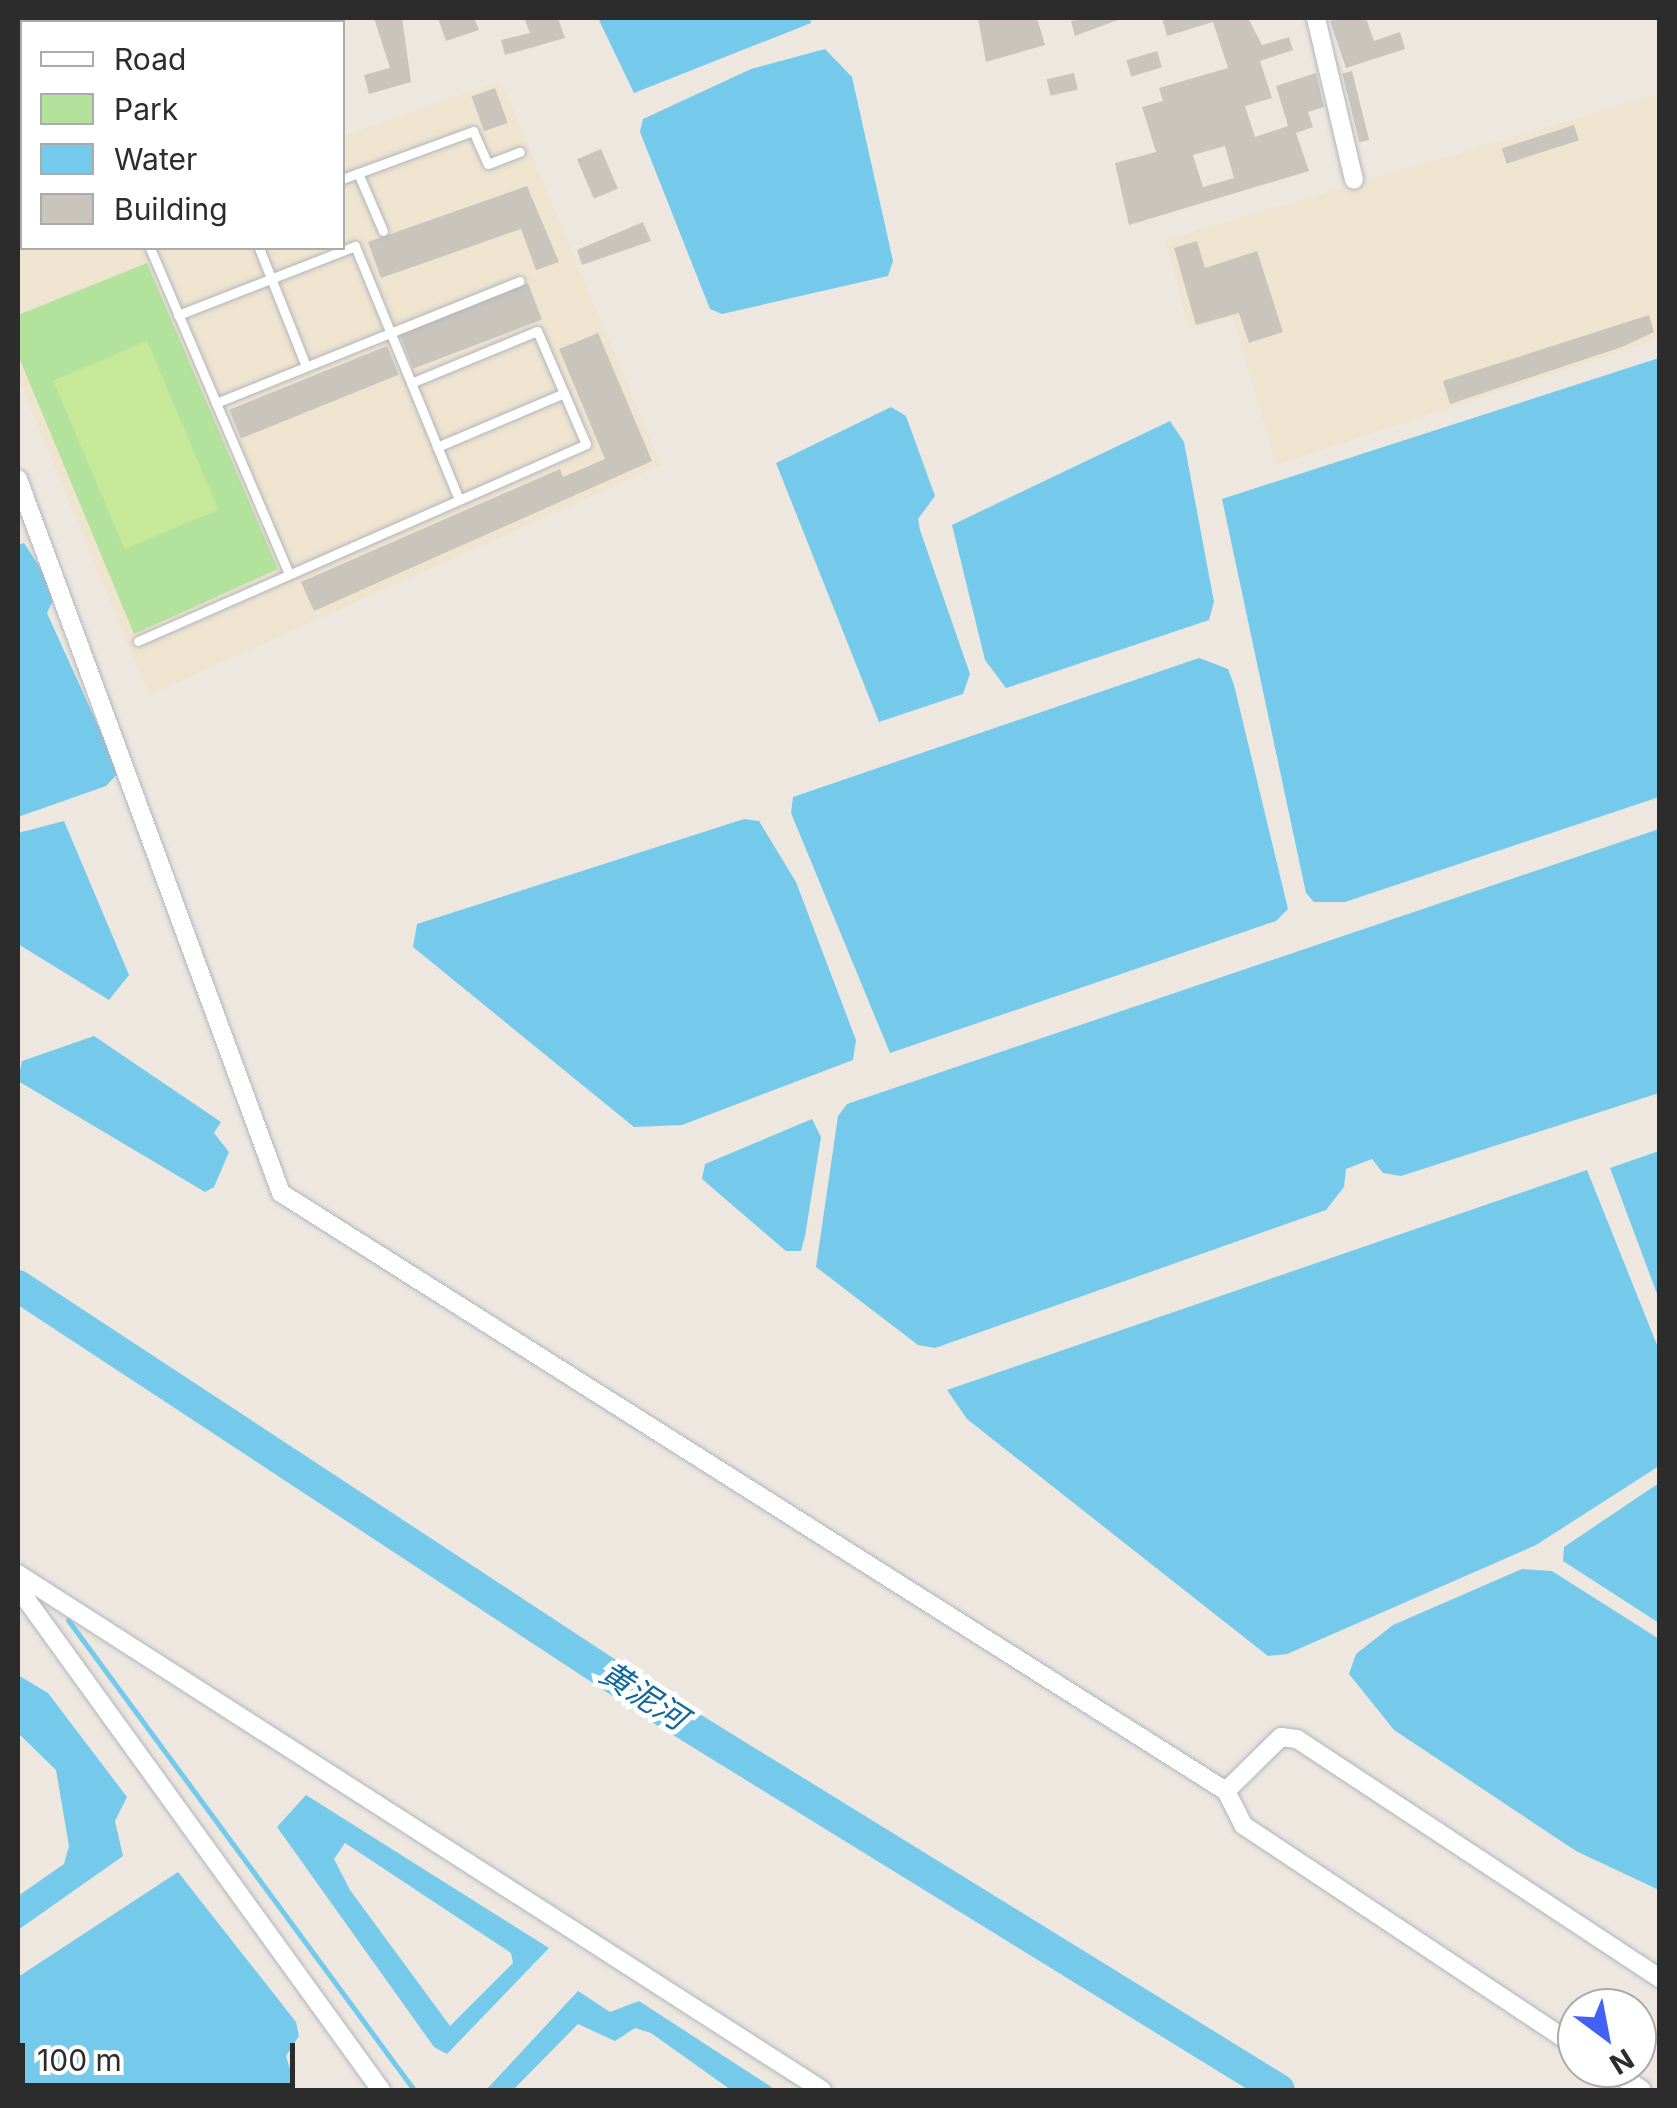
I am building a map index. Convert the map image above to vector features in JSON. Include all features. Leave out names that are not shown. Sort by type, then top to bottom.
[{"type":"street","points":[[1316,18],[1354,180]]},
{"type":"street","points":[[18,479],[281,1193],[1226,1791],[1243,1824],[1557,2034]]},
{"type":"street","points":[[18,1574],[822,2090]]},
{"type":"street","points":[[18,1588],[381,2090]]},
{"type":"street","points":[[1226,1791],[1281,1736],[1297,1739],[1660,1978]]},
{"type":"lane","points":[[345,178],[473,131],[488,164],[520,152]]},
{"type":"lane","points":[[358,173],[383,231]]},
{"type":"lane","points":[[345,250],[355,246],[459,500]]},
{"type":"lane","points":[[151,250],[289,574]]},
{"type":"lane","points":[[260,250],[306,366]]},
{"type":"lane","points":[[178,315],[345,250]]},
{"type":"lane","points":[[216,403],[519,281]]},
{"type":"lane","points":[[138,641],[586,444],[537,331],[411,383]]},
{"type":"lane","points":[[437,447],[564,393]]},
{"type":"path","points":[[902,18],[929,18]]},
{"type":"shaded area","points":[[501,81],[661,465],[149,695],[18,378],[18,249],[345,250],[345,135]]},
{"type":"shaded area","points":[[1659,94],[1659,339],[1276,465],[1233,316],[1189,329],[1166,240]]},
{"type":"green space","points":[[147,263],[278,569],[134,634],[18,355],[18,315]]},
{"type":"green space","points":[[147,341],[219,509],[125,549],[53,381]]},
{"type":"water","points":[[598,18],[810,18],[811,23],[634,93]]},
{"type":"water","points":[[825,49],[852,77],[893,261],[888,276],[722,314],[710,309],[640,132],[643,119],[751,69]]},
{"type":"water","points":[[1659,358],[1659,797],[1345,902],[1314,902],[1306,893],[1222,499]]},
{"type":"water","points":[[891,407],[906,416],[935,496],[918,519],[920,530],[970,674],[963,694],[879,722],[776,463]]},
{"type":"water","points":[[1170,421],[1184,442],[1214,602],[1209,620],[1006,688],[985,660],[952,525]]},
{"type":"water","points":[[24,543],[45,575],[54,598],[47,613],[119,772],[106,786],[18,817],[18,545]]},
{"type":"water","points":[[1199,658],[1228,669],[1234,685],[1288,909],[1276,921],[890,1053],[791,813],[793,797]]},
{"type":"water","points":[[744,819],[759,821],[796,882],[856,1040],[853,1060],[682,1125],[634,1127],[413,947],[417,924]]},
{"type":"water","points":[[64,821],[129,975],[109,1000],[18,944],[18,833]]},
{"type":"water","points":[[1659,829],[1659,1093],[1401,1176],[1383,1173],[1372,1159],[1346,1169],[1344,1187],[1326,1210],[935,1348],[918,1345],[816,1267],[838,1116],[847,1104]]},
{"type":"water","points":[[94,1036],[221,1122],[214,1133],[229,1152],[214,1187],[205,1192],[18,1081],[22,1061]]},
{"type":"water","points":[[812,1119],[821,1137],[805,1236],[801,1251],[786,1251],[702,1179],[705,1164]]},
{"type":"water","points":[[1660,1151],[1659,1299],[1610,1168]]},
{"type":"water","points":[[1587,1170],[1659,1350],[1659,1466],[1536,1545],[1287,1654],[1268,1656],[967,1419],[947,1390]]},
{"type":"water","points":[[1659,1483],[1659,1623],[1563,1561],[1564,1547]]},
{"type":"water","points":[[1522,1569],[1552,1571],[1659,1639],[1659,1890],[1576,1851],[1394,1730],[1349,1674],[1356,1654],[1393,1625]]},
{"type":"water","points":[[18,1675],[48,1693],[127,1797],[115,1821],[123,1856],[18,1930],[18,1896],[64,1864],[69,1846],[56,1770],[18,1733]]},
{"type":"water","points":[[306,1795],[549,1948],[447,2054],[434,2047],[277,1827]],"holes":[[[345,1843],[511,1953],[513,1963],[450,2026],[350,1890],[334,1859]]]},
{"type":"water","points":[[178,1872],[296,2022],[299,2036],[286,2056],[294,2082],[286,2090],[18,2090],[18,1977]]},
{"type":"water","points":[[578,1991],[610,2012],[639,2001],[776,2090],[731,2090],[651,2033],[635,2028],[615,2041],[578,2024],[513,2090],[486,2090]]},
{"type":"building","points":[[374,18],[402,18],[411,82],[369,94],[364,75],[390,68]]},
{"type":"building","points":[[438,18],[474,18],[479,30],[446,41]]},
{"type":"building","points":[[524,18],[558,18],[565,38],[505,55],[501,40],[530,33]]},
{"type":"building","points":[[978,18],[1037,18],[1045,45],[986,62]]},
{"type":"building","points":[[1085,18],[1123,18],[1075,36],[1071,21]]},
{"type":"building","points":[[1162,18],[1248,18],[1262,45],[1289,37],[1293,50],[1260,61],[1272,98],[1245,106],[1255,137],[1288,126],[1276,86],[1316,73],[1324,107],[1308,112],[1313,127],[1296,133],[1309,171],[1129,225],[1115,163],[1156,152],[1142,107],[1163,101],[1159,88],[1228,68],[1213,22],[1167,36]],"holes":[[[1225,146],[1234,178],[1203,187],[1193,155]]]},
{"type":"building","points":[[1366,18],[1374,41],[1400,32],[1405,49],[1346,68],[1330,21]]},
{"type":"building","points":[[1157,51],[1162,67],[1131,77],[1126,60]]},
{"type":"building","points":[[1352,71],[1369,140],[1359,142],[1342,73]]},
{"type":"building","points":[[1074,73],[1078,90],[1051,96],[1047,79]]},
{"type":"building","points":[[495,88],[508,123],[484,131],[472,97]]},
{"type":"building","points":[[1574,125],[1579,140],[1507,164],[1502,148]]},
{"type":"building","points":[[601,149],[618,189],[594,199],[577,159]]},
{"type":"building","points":[[527,186],[559,262],[536,270],[521,229],[381,278],[368,242]]},
{"type":"building","points":[[643,222],[651,241],[582,265],[577,250]]},
{"type":"building","points":[[1197,241],[1205,268],[1257,251],[1283,332],[1249,343],[1239,313],[1196,325],[1174,248]]},
{"type":"building","points":[[528,283],[542,319],[413,369],[399,332]]},
{"type":"building","points":[[1649,315],[1654,332],[1622,347],[1450,404],[1443,381]]},
{"type":"building","points":[[598,333],[652,461],[314,611],[301,582],[560,469],[563,477],[605,459],[559,349]]},
{"type":"building","points":[[387,346],[399,375],[241,438],[229,410]]},
{"type":"waterway","name":"黄泥河","points":[[18,1286],[666,1712],[1279,2090]]},
{"type":"waterway","points":[[68,1620],[414,2090]]}]
